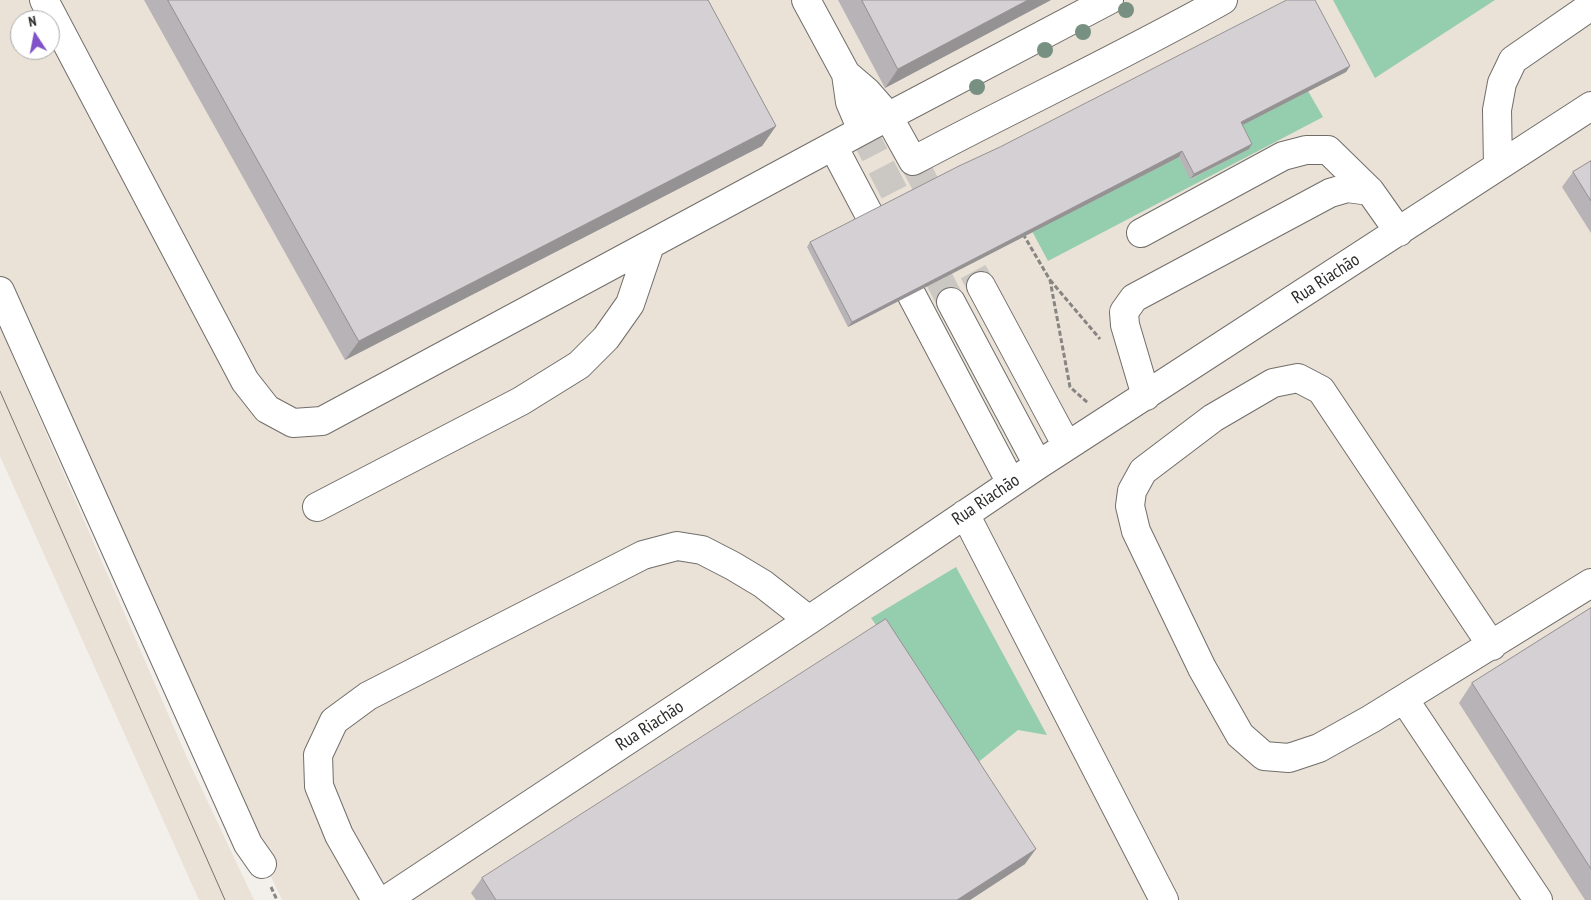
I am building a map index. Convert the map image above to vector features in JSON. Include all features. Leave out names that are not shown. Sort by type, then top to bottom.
[{"type":"street","points":[[44,0],[245,381],[268,409],[293,423],[322,422],[888,116],[1109,0]]},
{"type":"street","points":[[806,0],[846,74],[850,102],[862,130]]},
{"type":"street","points":[[846,74],[867,92],[888,116],[913,161],[1223,0]]},
{"type":"street","points":[[1498,166],[1497,110],[1502,83],[1513,60],[1591,6]]},
{"type":"street","name":"Rua Riachão","points":[[386,900],[809,620],[1038,465],[1591,106]]},
{"type":"street","points":[[833,146],[1011,483]]},
{"type":"street","points":[[1141,233],[1283,156],[1306,150],[1328,150],[1370,192],[1399,232]]},
{"type":"street","points":[[1146,396],[1125,326],[1124,312],[1134,298],[1330,193],[1347,188],[1370,192]]},
{"type":"street","points":[[317,507],[521,401],[579,365],[606,338],[630,304],[650,245]]},
{"type":"street","points":[[981,286],[1067,446]]},
{"type":"street","points":[[0,291],[248,844],[262,864]]},
{"type":"street","points":[[952,302],[1038,465]]},
{"type":"street","points":[[1492,646],[1321,390],[1298,378],[1273,383],[1213,418],[1143,471],[1132,491],[1130,506],[1136,531],[1202,668],[1240,735],[1264,756],[1289,758],[1319,748],[1492,646],[1591,583]]},
{"type":"street","points":[[965,514],[1164,900]]},
{"type":"street","points":[[376,900],[339,835],[319,786],[318,755],[334,720],[368,696],[643,555],[677,546],[702,550],[733,566],[763,584],[809,620]]},
{"type":"street","points":[[1404,699],[1538,900]]},
{"type":"path","points":[[1020,228],[1050,280],[1101,340]]},
{"type":"path","points":[[1050,280],[1070,387],[1079,396],[1095,405]]},
{"type":"shaded area","points":[[0,0],[1591,0],[1591,900],[282,900],[0,290]]},
{"type":"shaded area","points":[[0,327],[188,760],[254,900],[199,900],[0,456]]},
{"type":"green space","points":[[1333,0],[1495,0],[1375,78]]},
{"type":"green space","points":[[1308,91],[1323,117],[1048,261],[1032,231],[1179,157],[1191,179],[1248,149],[1237,128]]},
{"type":"green space","points":[[956,567],[1047,735],[1018,730],[976,764],[871,618]]},
{"type":"building","points":[[168,0],[708,0],[776,126],[359,341]]},
{"type":"building","points":[[862,0],[1028,0],[898,69]]},
{"type":"building","points":[[1287,0],[1315,0],[1350,66],[1241,122],[1252,144],[1194,174],[1182,151],[852,322],[810,242]]},
{"type":"building","points":[[1591,161],[1591,201],[1573,172]]},
{"type":"building","points":[[1591,608],[1591,869],[1472,683]]},
{"type":"building","points":[[886,619],[1036,849],[957,900],[496,900],[482,878]]},
{"type":"tunnel","points":[[862,130],[951,302]]},
{"type":"tunnel","points":[[913,161],[981,286]]},
{"type":"tram line","points":[[0,391],[225,900]]}]
